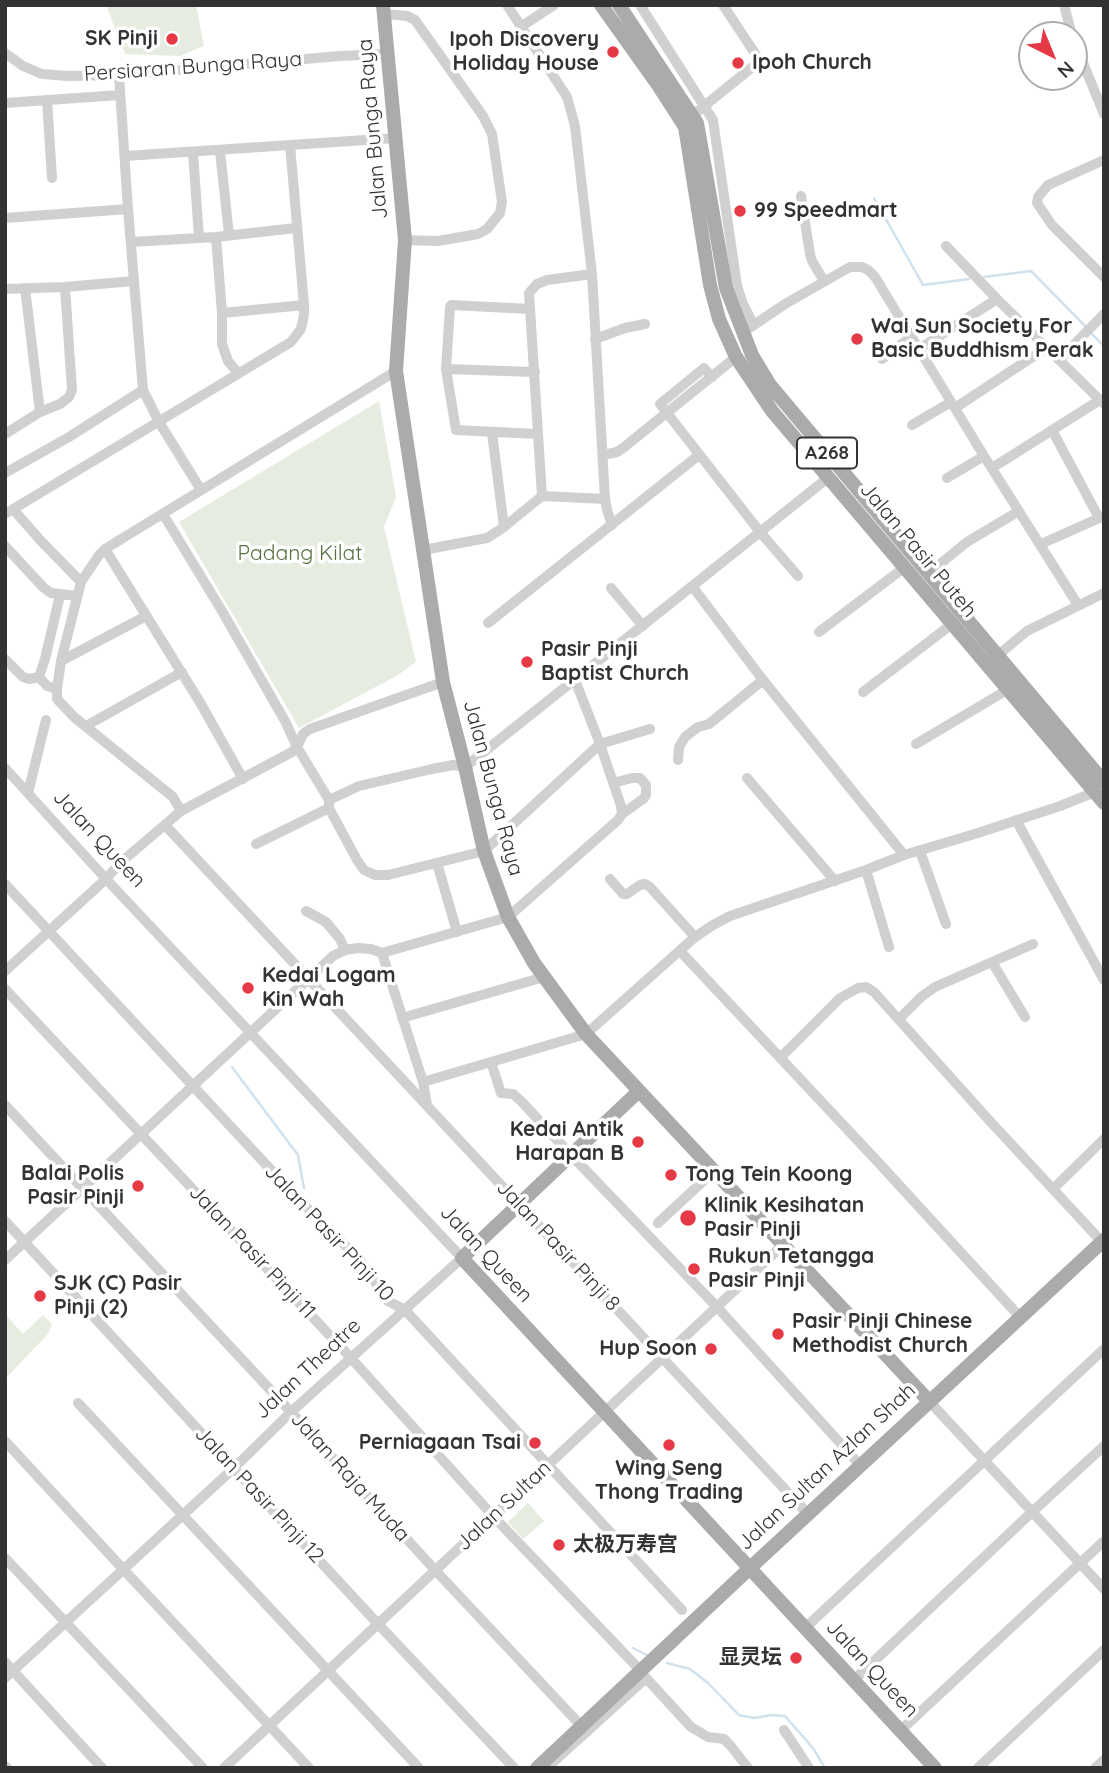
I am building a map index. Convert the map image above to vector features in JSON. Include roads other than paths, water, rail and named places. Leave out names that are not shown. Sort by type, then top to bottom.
[{"type":"main road","name":"Jalan Pasir Puteh","points":[[601,5],[683,122],[693,169],[710,285],[719,319],[736,357],[772,411],[1007,690],[1101,787]]},
{"type":"main road","name":"Jalan Pasir Puteh","points":[[621,6],[699,110],[699,129],[719,205],[726,288],[748,329],[752,355],[770,385],[929,573],[1101,787]]},
{"type":"main road","name":"Jalan Bunga Raya","points":[[383,10],[405,240],[396,371],[443,682],[484,851],[508,917],[534,963],[586,1034],[929,1401]]},
{"type":"main road","points":[[693,169],[696,160],[689,121],[699,110]]},
{"type":"main road","name":"Jalan Theatre","points":[[461,1258],[639,1091]]},
{"type":"main road","name":"Jalan Sultan Azlan Shah","points":[[545,1767],[640,1670],[1020,1317],[1102,1246]]},
{"type":"main road","name":"Jalan Queen","points":[[461,1258],[935,1768]]},
{"type":"street","points":[[507,5],[567,97],[575,126],[592,274],[605,499],[612,525]]},
{"type":"street","points":[[522,26],[554,5]]},
{"type":"street","points":[[639,5],[699,110],[760,61],[723,5]]},
{"type":"street","name":"Jalan Bunga Raya","points":[[383,10],[415,20],[483,116],[492,134],[502,202],[500,213],[478,234],[438,241],[405,240]]},
{"type":"street","name":"Persiaran Bunga Raya","points":[[5,53],[23,66],[42,74],[68,76],[119,75],[387,54]]},
{"type":"street","points":[[119,75],[143,390],[159,422],[201,490]]},
{"type":"street","points":[[1088,75],[1104,114]]},
{"type":"street","points":[[5,103],[120,95]]},
{"type":"street","points":[[47,100],[52,178]]},
{"type":"street","points":[[125,156],[396,138]]},
{"type":"street","points":[[81,582],[9,511],[276,352],[291,342],[301,329],[304,305],[289,145]]},
{"type":"street","points":[[219,151],[229,235]]},
{"type":"street","points":[[193,152],[200,237]]},
{"type":"street","points":[[1103,164],[1048,184],[1038,197],[1037,204],[1052,225],[1104,277]]},
{"type":"street","points":[[801,195],[810,254],[824,281]]},
{"type":"street","points":[[5,218],[128,209]]},
{"type":"street","points":[[131,242],[216,237],[296,228]]},
{"type":"street","points":[[216,237],[222,344],[228,361],[238,373]]},
{"type":"street","points":[[946,246],[1102,402],[992,468]]},
{"type":"street","points":[[748,329],[785,304],[850,267],[869,270],[1078,605]]},
{"type":"street","points":[[542,496],[530,293],[537,284],[547,280],[592,274]]},
{"type":"street","points":[[5,289],[134,281]]},
{"type":"street","points":[[5,434],[40,412],[60,404],[69,397],[72,390],[65,286]]},
{"type":"street","points":[[25,288],[40,412]]},
{"type":"street","points":[[919,349],[997,299]]},
{"type":"street","points":[[222,313],[304,305]]},
{"type":"street","points":[[530,309],[452,305],[446,369],[456,430],[537,435]]},
{"type":"street","points":[[1059,360],[1104,314]]},
{"type":"street","points":[[596,339],[645,324]]},
{"type":"street","points":[[882,359],[911,337]]},
{"type":"street","points":[[912,425],[953,405],[1046,348]]},
{"type":"street","points":[[603,455],[623,448],[736,357]]},
{"type":"street","points":[[446,369],[535,372]]},
{"type":"street","points":[[181,811],[173,797],[64,708],[57,699],[61,661],[81,582],[99,555],[106,550],[396,371]]},
{"type":"street","points":[[5,473],[69,437],[143,390]]},
{"type":"street","points":[[667,413],[798,576]]},
{"type":"street","points":[[1041,544],[1101,517],[1052,430]]},
{"type":"street","points":[[492,433],[504,527]]},
{"type":"street","points":[[488,623],[699,454]]},
{"type":"street","points":[[947,478],[984,456]]},
{"type":"street","points":[[256,844],[359,786],[453,765],[465,767],[829,477]]},
{"type":"street","points":[[423,550],[487,538],[542,496],[605,499]]},
{"type":"street","points":[[929,573],[967,542],[1019,511]]},
{"type":"street","points":[[163,514],[285,721],[357,860],[365,870],[375,875],[484,851],[600,744],[650,729]]},
{"type":"street","points":[[5,546],[51,593],[77,596]]},
{"type":"street","points":[[106,550],[183,672],[243,779]]},
{"type":"street","points":[[819,632],[905,567]]},
{"type":"street","points":[[692,586],[763,680],[904,855]]},
{"type":"street","points":[[611,588],[643,625]]},
{"type":"street","points":[[997,656],[1027,631],[1104,593]]},
{"type":"street","points":[[39,677],[60,595]]},
{"type":"street","points":[[61,661],[146,616]]},
{"type":"street","points":[[863,692],[952,624]]},
{"type":"street","points":[[5,659],[23,677],[39,677]]},
{"type":"street","points":[[86,726],[183,672]]},
{"type":"street","points":[[39,677],[47,686],[57,689]]},
{"type":"street","points":[[575,680],[600,744],[622,814]]},
{"type":"street","points":[[678,760],[685,737],[698,727],[709,724],[763,680]]},
{"type":"street","points":[[5,971],[127,857],[181,811],[292,752],[303,734],[310,729],[443,682]]},
{"type":"street","points":[[916,744],[1007,690]]},
{"type":"street","points":[[28,793],[46,720]]},
{"type":"street","name":"Jalan Queen","points":[[5,768],[461,1258]]},
{"type":"street","points":[[5,1260],[333,956],[358,948],[382,953],[508,917],[646,795],[646,785],[640,778],[613,783]]},
{"type":"street","points":[[747,778],[835,881]]},
{"type":"street","points":[[423,1082],[586,1034],[695,937],[730,916],[904,855],[1060,806],[1101,787]]},
{"type":"street","points":[[1016,820],[1104,980]]},
{"type":"street","name":"Jalan Pasir Pinji 8","points":[[165,825],[808,1514]]},
{"type":"street","points":[[920,851],[946,924]]},
{"type":"street","points":[[437,863],[457,932]]},
{"type":"street","points":[[866,870],[889,947]]},
{"type":"street","points":[[610,879],[623,894],[640,884],[650,887],[695,937]]},
{"type":"street","name":"Jalan Pasir Pinji 10","points":[[5,884],[300,1201],[360,1259],[388,1301],[405,1310],[682,1610]]},
{"type":"street","points":[[306,911],[317,915],[334,930],[345,950]]},
{"type":"street","points":[[899,1019],[927,992],[1033,944]]},
{"type":"street","points":[[680,951],[1020,1317]]},
{"type":"street","points":[[382,953],[423,1082],[428,1106]]},
{"type":"street","points":[[992,962],[1025,1017]]},
{"type":"street","points":[[402,1018],[544,977]]},
{"type":"street","points":[[780,1058],[840,998],[858,988],[866,987],[874,992],[1054,1189],[1102,1246]]},
{"type":"street","name":"Jalan Pasir Pinji 11","points":[[5,989],[351,1358],[493,1516],[640,1670]]},
{"type":"street","points":[[491,1062],[500,1093],[513,1094],[522,1101],[717,1307],[860,1465]]},
{"type":"street","name":"Jalan Raja Muda","points":[[5,1105],[584,1729]]},
{"type":"street","points":[[1054,1189],[1104,1139]]},
{"type":"street","points":[[658,1223],[714,1171]]},
{"type":"street","name":"Jalan Pasir Pinji 12","points":[[5,1221],[514,1768]]},
{"type":"street","name":"Jalan Sultan","points":[[224,1768],[783,1245]]},
{"type":"street","name":"Jalan Theatre","points":[[8,1670],[66,1622],[461,1258]]},
{"type":"street","points":[[805,1628],[1104,1349]]},
{"type":"street","points":[[929,1401],[1104,1589]]},
{"type":"street","points":[[78,1403],[419,1768]]},
{"type":"street","points":[[5,1441],[309,1768]]},
{"type":"street","points":[[854,1680],[1104,1446]]},
{"type":"street","points":[[901,1730],[1104,1541]]},
{"type":"street","points":[[5,1558],[203,1768]]},
{"type":"street","points":[[978,1768],[1104,1650]]},
{"type":"street","points":[[8,1670],[102,1768]]},
{"type":"street","points":[[584,1729],[646,1678],[691,1727],[708,1737],[724,1739],[748,1768]]},
{"type":"street","points":[[784,1730],[809,1768]]},
{"type":"street","points":[[1095,1768],[1104,1760]]},
{"type":"waterway","points":[[874,198],[923,285],[969,279]]},
{"type":"waterway","points":[[984,277],[1031,271],[1087,328]]},
{"type":"waterway","points":[[1091,333],[1104,346]]},
{"type":"waterway","points":[[232,1067],[298,1155],[304,1188]]},
{"type":"waterway","points":[[633,1648],[647,1655]]},
{"type":"waterway","points":[[667,1663],[690,1669],[708,1683],[739,1715],[754,1718],[785,1716],[813,1748],[825,1768]]},
{"type":"place","name":"SK Pinji","points":[[172,39]]},
{"type":"place","name":"Ipoh Discovery Holiday House","points":[[613,52]]},
{"type":"place","name":"Ipoh Church","points":[[738,63]]},
{"type":"place","name":"99 Speedmart","points":[[740,211]]},
{"type":"place","name":"Wai Sun Society For Basic Buddhism Perak","points":[[857,339]]},
{"type":"place","name":"Pasir Pinji Baptist Church","points":[[527,662]]},
{"type":"place","name":"Kedai Logam Kin Wah","points":[[248,988]]},
{"type":"place","name":"Kedai Antik Harapan B","points":[[638,1142]]},
{"type":"place","name":"Tong Tein Koong","points":[[671,1175]]},
{"type":"place","name":"Balai Polis Pasir Pinji","points":[[138,1186]]},
{"type":"place","name":"Klinik Kesihatan Pasir Pinji","points":[[688,1218]]},
{"type":"place","name":"Rukun Tetangga Pasir Pinji","points":[[694,1269]]},
{"type":"place","name":"SJK (C) Pasir Pinji (2)","points":[[40,1296]]},
{"type":"place","name":"Pasir Pinji Chinese Methodist Church","points":[[778,1334]]},
{"type":"place","name":"Hup Soon","points":[[711,1349]]},
{"type":"place","name":"Perniagaan Tsai","points":[[535,1443]]},
{"type":"place","name":"Wing Seng Thong Trading","points":[[669,1445]]},
{"type":"place","name":"太极万寿宫","points":[[559,1545]]},
{"type":"place","name":"显灵坛","points":[[796,1658]]},
{"type":"park label","name":"Padang Kilat","points":[[300,554]]}]
